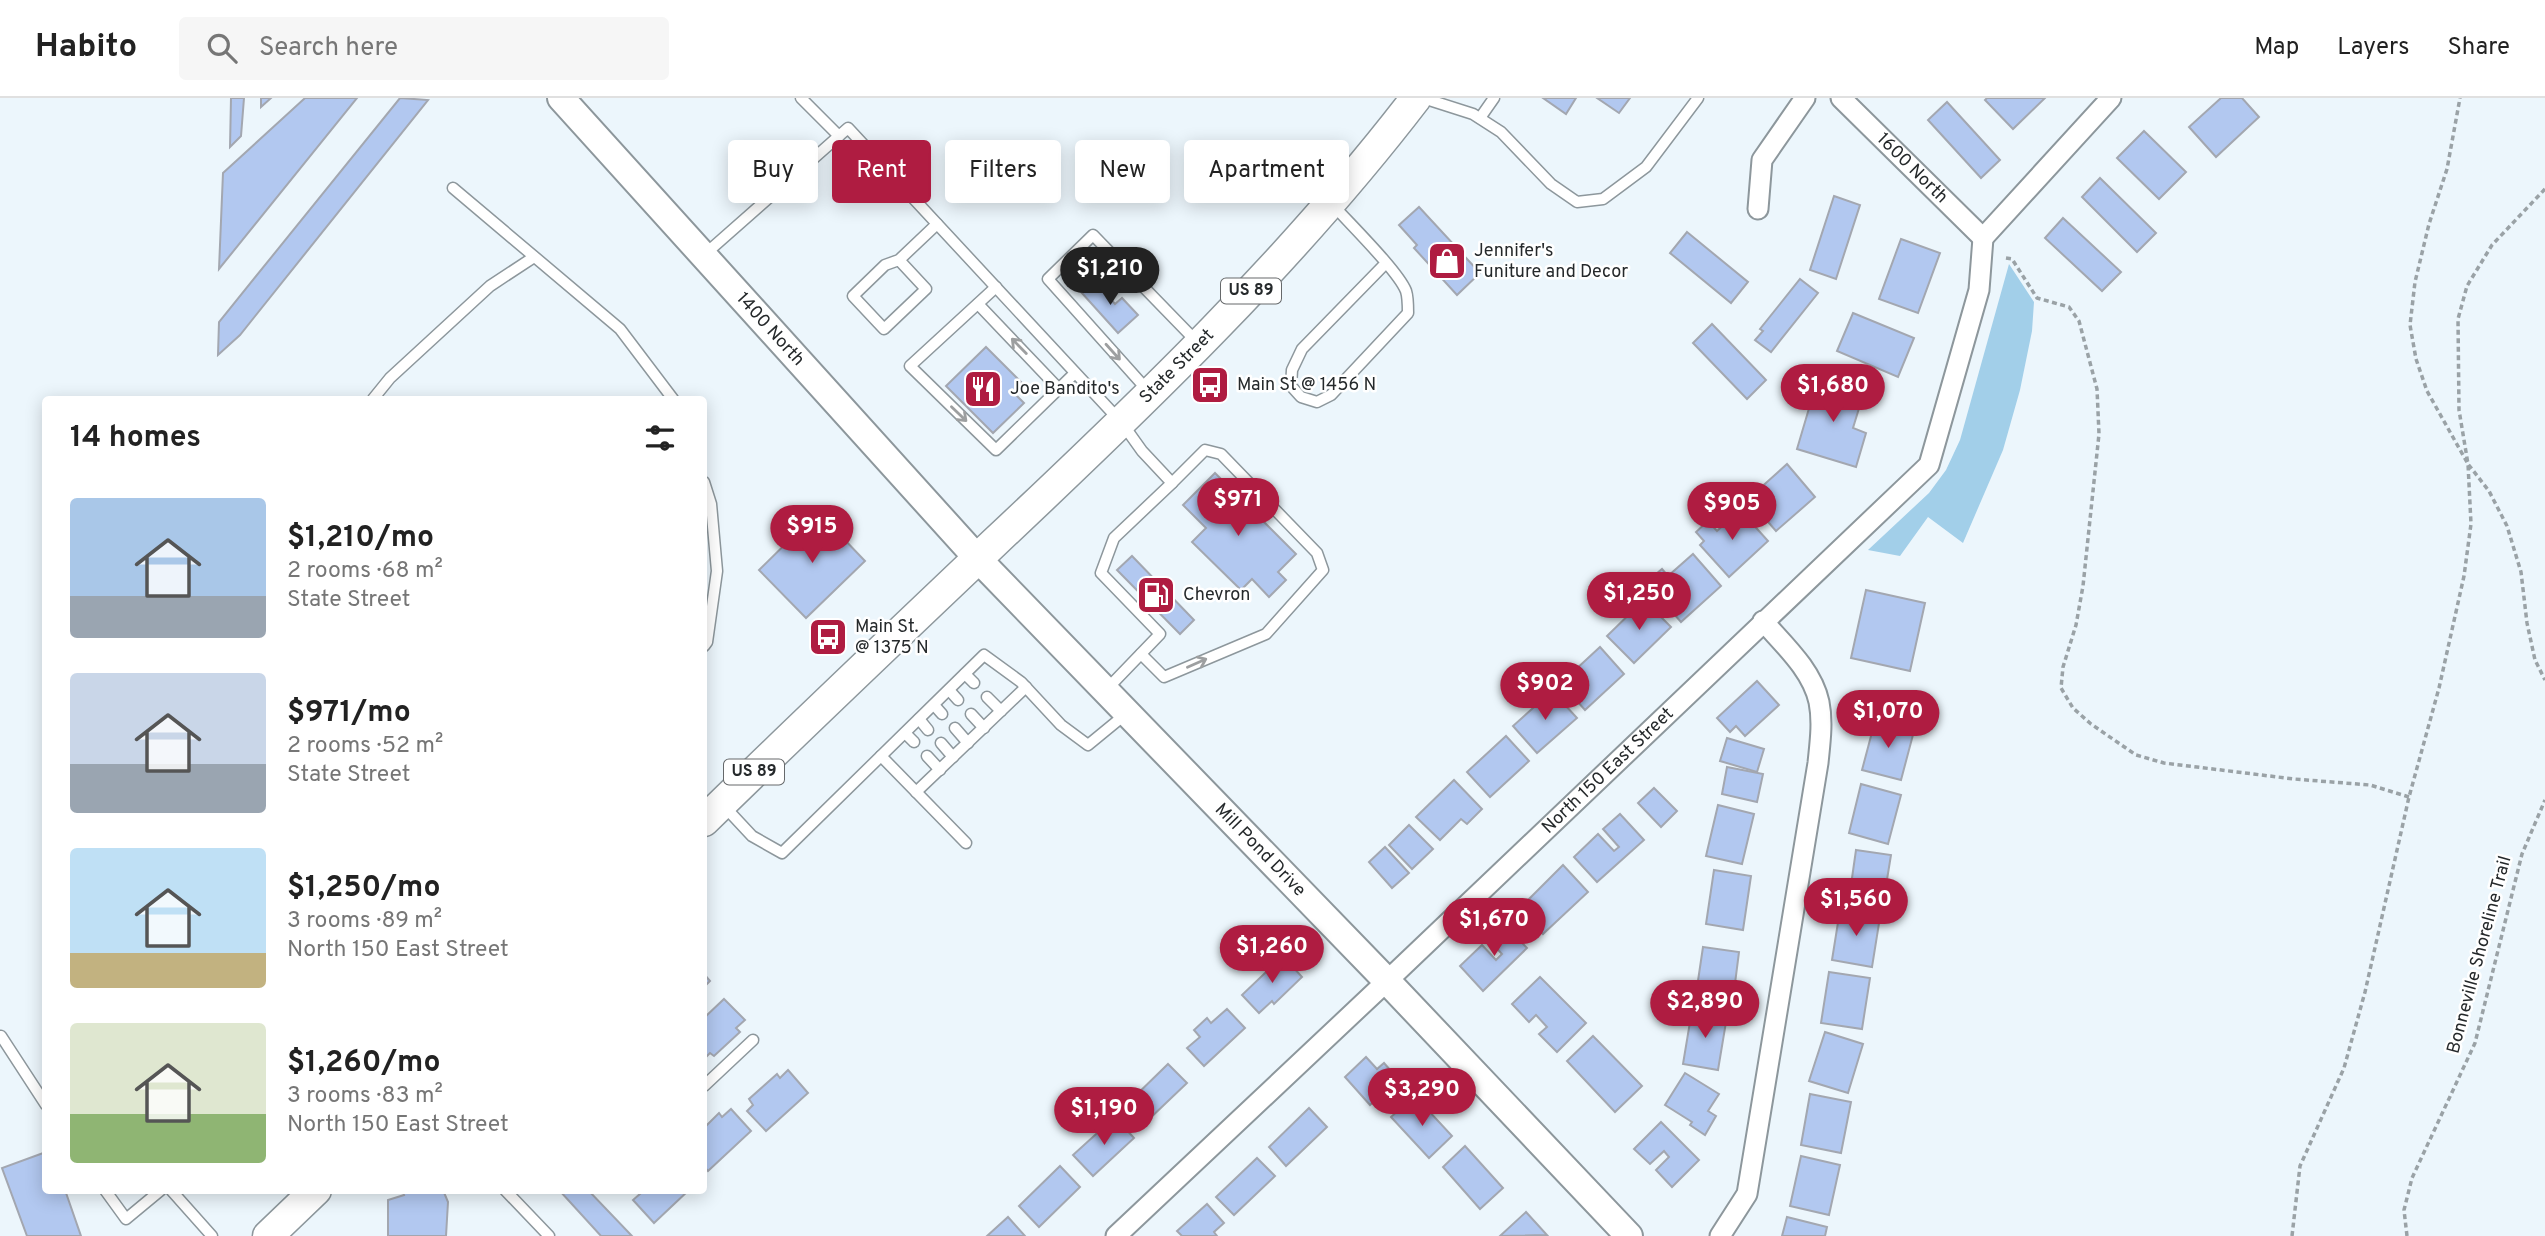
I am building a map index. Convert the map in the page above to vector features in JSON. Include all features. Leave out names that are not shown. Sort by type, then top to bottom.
[{"type":"main road","name":"1400 North","points":[[562,98],[978,559]]},
{"type":"main road","name":"State Street","points":[[1349,182],[1416,98]]},
{"type":"main road","name":"State Street","points":[[978,559],[1122,423],[1254,288],[1330,203]]},
{"type":"main road","name":"Mill Pond Drive","points":[[978,559],[1387,981],[1629,1236]]},
{"type":"main road","name":"US 89","points":[[712,812],[978,559]]},
{"type":"main road","points":[[268,1236],[312,1194]]},
{"type":"street","points":[[1758,209],[1762,160],[1805,98]]},
{"type":"street","name":"1600 North","points":[[1841,98],[1983,238]]},
{"type":"street","points":[[1983,238],[2111,98]]},
{"type":"street","name":"North 150 East Street","points":[[1115,1236],[1387,981],[1928,465],[1979,289],[1983,238]]},
{"type":"street","points":[[1720,1236],[1747,1194],[1816,777],[1821,725],[1819,701],[1809,678],[1763,621]]},
{"type":"lane","points":[[801,98],[839,136]]},
{"type":"lane","points":[[1423,98],[1480,118],[1502,132],[1551,184],[1577,202],[1603,199],[1646,167],[1698,98]]},
{"type":"lane","points":[[1480,118],[1494,98]]},
{"type":"lane","points":[[704,256],[848,128],[1122,423],[1142,451],[1172,483]]},
{"type":"lane","points":[[453,188],[620,329],[671,396]]},
{"type":"lane","points":[[1332,203],[1385,264],[1406,291],[1408,313],[1331,396],[1317,402],[1301,397],[1291,386],[1292,370],[1302,349],[1385,264]]},
{"type":"lane","points":[[899,260],[926,289],[884,329],[853,296],[885,265],[899,260],[937,224]]},
{"type":"lane","points":[[1150,394],[1048,279],[1093,235],[1199,344]]},
{"type":"lane","points":[[375,396],[390,378],[490,286],[534,257]]},
{"type":"lane","points":[[996,287],[910,366],[996,450],[1075,373]]},
{"type":"lane","points":[[978,304],[1059,388]]},
{"type":"lane","points":[[1106,690],[1160,634],[1101,573],[1114,538],[1205,450],[1221,454],[1317,553],[1323,570],[1266,634],[1164,677],[1141,654]]},
{"type":"lane","points":[[707,493],[717,571],[707,642]]},
{"type":"lane","points":[[712,812],[782,853],[984,655],[1026,687],[1061,725],[1088,746],[1128,713]]},
{"type":"lane","points":[[965,674],[974,683]]},
{"type":"lane","points":[[916,792],[1026,687]]},
{"type":"lane","points":[[949,690],[958,700]]},
{"type":"lane","points":[[987,697],[1001,712]]},
{"type":"lane","points":[[934,705],[942,714]]},
{"type":"lane","points":[[971,714],[984,728]]},
{"type":"lane","points":[[919,719],[928,730]]},
{"type":"lane","points":[[955,728],[968,743]]},
{"type":"lane","points":[[905,733],[914,742]]},
{"type":"lane","points":[[941,743],[953,757]]},
{"type":"lane","points":[[881,756],[966,843]]},
{"type":"lane","points":[[927,756],[940,770]]},
{"type":"lane","points":[[1,1036],[42,1099]]},
{"type":"lane","points":[[707,1083],[753,1040]]},
{"type":"lane","points":[[108,1194],[126,1219],[156,1194]]},
{"type":"lane","points":[[175,1194],[212,1236]]},
{"type":"lane","points":[[509,1194],[549,1236]]},
{"type":"path","points":[[2460,98],[2447,169],[2429,224],[2415,282],[2410,324],[2416,359],[2427,391],[2468,464],[2489,491],[2507,527],[2521,572],[2535,660],[2545,680]]},
{"type":"path","points":[[2292,1236],[2300,1166],[2344,1068],[2365,992],[2409,797],[2439,688],[2464,576],[2471,524],[2468,464],[2459,410],[2458,319],[2467,286],[2492,245],[2545,189]]},
{"type":"path","points":[[2006,258],[2012,259],[2037,298],[2061,303],[2069,307],[2074,314],[2083,334],[2097,389],[2099,435],[2089,533],[2076,625],[2063,667],[2061,688],[2073,708],[2136,755],[2164,763],[2294,779],[2370,785],[2409,797]]},
{"type":"path","name":"Bonneville Shoreline Trail","points":[[2407,1236],[2404,1210],[2412,1178],[2474,1043],[2522,854],[2545,800]]},
{"type":"shaded area","points":[[2009,264],[2034,302],[2032,331],[2020,390],[2003,450],[1963,543],[1928,517],[1900,556],[1868,550],[1929,493],[1946,470],[1960,440]]},
{"type":"building","points":[[231,98],[244,98],[241,136],[230,147]]},
{"type":"building","points":[[261,98],[271,98],[261,107]]},
{"type":"building","points":[[305,98],[357,98],[219,269],[223,173]]},
{"type":"building","points":[[400,98],[428,100],[240,335],[218,355],[219,322]]},
{"type":"building","points":[[1543,98],[1576,98],[1566,114]]},
{"type":"building","points":[[1597,98],[1630,98],[1619,113]]},
{"type":"building","points":[[2045,98],[2013,129],[1985,100]]},
{"type":"building","points":[[2221,98],[2242,98],[2259,117],[2216,157],[2189,127]]},
{"type":"building","points":[[1947,102],[2000,160],[1981,178],[1928,120]]},
{"type":"building","points":[[2144,131],[2186,172],[2159,199],[2117,158]]},
{"type":"building","points":[[2100,178],[2156,233],[2137,252],[2082,197]]},
{"type":"building","points":[[1834,196],[1860,205],[1836,279],[1810,270]]},
{"type":"building","name":"Jennifer's Funiture and Decor","points":[[1419,207],[1480,273],[1457,295],[1414,248],[1417,245],[1399,225]]},
{"type":"building","points":[[2063,218],[2121,272],[2102,291],[2045,238]]},
{"type":"building","points":[[1687,232],[1748,282],[1731,303],[1670,253]]},
{"type":"building","points":[[1901,239],[1940,253],[1918,313],[1879,299]]},
{"type":"building","points":[[1800,279],[1818,293],[1771,352],[1755,340],[1763,331],[1760,329]]},
{"type":"building","points":[[1094,280],[1115,304],[1122,298],[1138,315],[1118,333],[1081,292]]},
{"type":"building","points":[[1853,313],[1914,338],[1898,377],[1837,351]]},
{"type":"building","points":[[1712,324],[1766,380],[1747,399],[1693,343]]},
{"type":"building","name":"Joe Bandito's","points":[[986,347],[1022,383],[1013,392],[1024,403],[993,433],[946,386]]},
{"type":"building","points":[[1818,378],[1864,392],[1853,428],[1866,433],[1856,467],[1797,449]]},
{"type":"building","points":[[1787,464],[1815,497],[1776,531],[1748,499]]},
{"type":"building","points":[[1215,473],[1296,554],[1278,572],[1286,580],[1269,597],[1252,579],[1241,590],[1192,542],[1206,528],[1183,505]]},
{"type":"building","points":[[1740,510],[1768,541],[1729,577],[1700,545],[1704,541],[1696,532],[1708,521],[1717,531]]},
{"type":"building","points":[[818,512],[865,561],[806,618],[759,570]]},
{"type":"building","points":[[1693,554],[1721,586],[1681,622],[1654,591],[1656,588],[1649,580],[1662,569],[1668,576]]},
{"type":"building","name":"Chevron","points":[[1132,556],[1194,620],[1180,634],[1117,570]]},
{"type":"building","points":[[1866,590],[1925,603],[1910,671],[1851,658]]},
{"type":"building","points":[[1644,600],[1671,627],[1634,663],[1607,636]]},
{"type":"building","points":[[1600,647],[1624,674],[1585,710],[1561,683]]},
{"type":"building","points":[[1757,681],[1779,705],[1745,736],[1736,726],[1730,732],[1717,718]]},
{"type":"building","points":[[1552,691],[1577,718],[1537,753],[1513,726]]},
{"type":"building","points":[[1875,721],[1914,731],[1901,780],[1862,770]]},
{"type":"building","points":[[1506,736],[1529,761],[1490,797],[1467,772]]},
{"type":"building","points":[[1727,738],[1764,749],[1757,772],[1720,761]]},
{"type":"building","points":[[1727,767],[1763,774],[1757,802],[1722,794]]},
{"type":"building","points":[[1454,780],[1482,809],[1467,824],[1461,819],[1440,840],[1416,817]]},
{"type":"building","points":[[1861,784],[1901,795],[1888,844],[1849,833]]},
{"type":"building","points":[[1654,788],[1677,811],[1661,827],[1638,803]]},
{"type":"building","points":[[1718,805],[1754,814],[1742,864],[1706,856]]},
{"type":"building","points":[[1620,814],[1644,840],[1597,882],[1574,857],[1598,834],[1614,851],[1619,847],[1603,829]]},
{"type":"building","points":[[1409,825],[1433,849],[1412,869],[1389,845]]},
{"type":"building","points":[[1385,847],[1409,873],[1392,888],[1369,862]]},
{"type":"building","points":[[1856,850],[1891,855],[1883,904],[1849,899]]},
{"type":"building","points":[[1563,865],[1588,892],[1543,934],[1519,909]]},
{"type":"building","points":[[1714,870],[1751,876],[1743,930],[1706,924]]},
{"type":"building","points":[[1840,910],[1880,917],[1872,967],[1832,960]]},
{"type":"building","points":[[1503,923],[1527,948],[1483,991],[1460,966],[1482,945],[1496,960],[1502,954],[1487,938]]},
{"type":"building","points":[[1703,947],[1739,952],[1732,1007],[1695,1001]]},
{"type":"building","points":[[1283,956],[1302,977],[1274,1004],[1272,1001],[1259,1013],[1242,995]]},
{"type":"building","points":[[1829,972],[1870,978],[1862,1029],[1821,1023]]},
{"type":"building","points":[[1540,977],[1586,1023],[1557,1052],[1539,1034],[1547,1027],[1536,1015],[1529,1022],[1512,1004]]},
{"type":"building","points":[[724,999],[745,1020],[736,1028],[740,1032],[714,1056],[710,1053],[707,1056],[707,1015]]},
{"type":"building","points":[[1227,1009],[1245,1028],[1204,1066],[1187,1048],[1200,1037],[1194,1030],[1207,1018],[1211,1023]]},
{"type":"building","points":[[1692,1010],[1727,1016],[1718,1070],[1683,1064]]},
{"type":"building","points":[[1825,1032],[1863,1044],[1848,1093],[1809,1081]]},
{"type":"building","points":[[1593,1036],[1642,1086],[1615,1112],[1567,1061]]},
{"type":"building","points":[[1366,1057],[1377,1069],[1384,1063],[1398,1079],[1370,1105],[1345,1077]]},
{"type":"building","points":[[1168,1064],[1187,1083],[1146,1122],[1128,1103]]},
{"type":"building","points":[[788,1070],[808,1093],[766,1131],[747,1111],[753,1105],[749,1099],[777,1074],[780,1078]]},
{"type":"building","points":[[1685,1073],[1719,1094],[1708,1111],[1716,1116],[1705,1135],[1690,1125],[1692,1122],[1665,1105]]},
{"type":"building","points":[[1810,1094],[1851,1102],[1841,1153],[1801,1145]]},
{"type":"building","points":[[1411,1099],[1424,1113],[1427,1109],[1452,1136],[1429,1158],[1391,1117]]},
{"type":"building","points":[[1309,1108],[1327,1127],[1286,1166],[1269,1147]]},
{"type":"building","points":[[731,1109],[751,1131],[708,1171],[707,1125],[719,1113],[722,1117]]},
{"type":"building","points":[[1115,1117],[1134,1138],[1093,1176],[1073,1155]]},
{"type":"building","points":[[1661,1122],[1699,1160],[1672,1187],[1656,1170],[1669,1157],[1664,1151],[1650,1164],[1634,1149]]},
{"type":"building","points":[[1465,1146],[1503,1188],[1480,1209],[1443,1167]]},
{"type":"building","points":[[42,1153],[42,1194],[66,1194],[81,1236],[27,1236],[2,1168]]},
{"type":"building","points":[[1801,1156],[1840,1165],[1829,1215],[1790,1206]]},
{"type":"building","points":[[1257,1158],[1275,1176],[1234,1215],[1216,1197]]},
{"type":"building","points":[[1060,1166],[1080,1187],[1039,1227],[1019,1206]]},
{"type":"building","points":[[445,1194],[448,1202],[446,1236],[388,1236],[388,1200],[404,1195]]},
{"type":"building","points":[[563,1194],[592,1194],[632,1236],[601,1236]]},
{"type":"building","points":[[640,1194],[685,1194],[654,1223],[633,1200]]},
{"type":"building","points":[[1207,1204],[1224,1223],[1214,1232],[1217,1236],[1182,1236],[1177,1231]]},
{"type":"building","points":[[1526,1212],[1547,1235],[1500,1236]]},
{"type":"building","points":[[1008,1217],[1025,1236],[987,1236]]},
{"type":"building","points":[[1787,1217],[1827,1227],[1825,1236],[1782,1236]]},
{"type":"place","name":"Jennifer's Funiture and Decor","points":[[1447,261]]},
{"type":"place","name":"Main St @ 1456 N","points":[[1210,385]]},
{"type":"place","name":"Joe Bandito's","points":[[983,389]]},
{"type":"place","name":"Chevron","points":[[1156,595]]},
{"type":"place","name":"Main St. @ 1375 N","points":[[828,637]]}]
